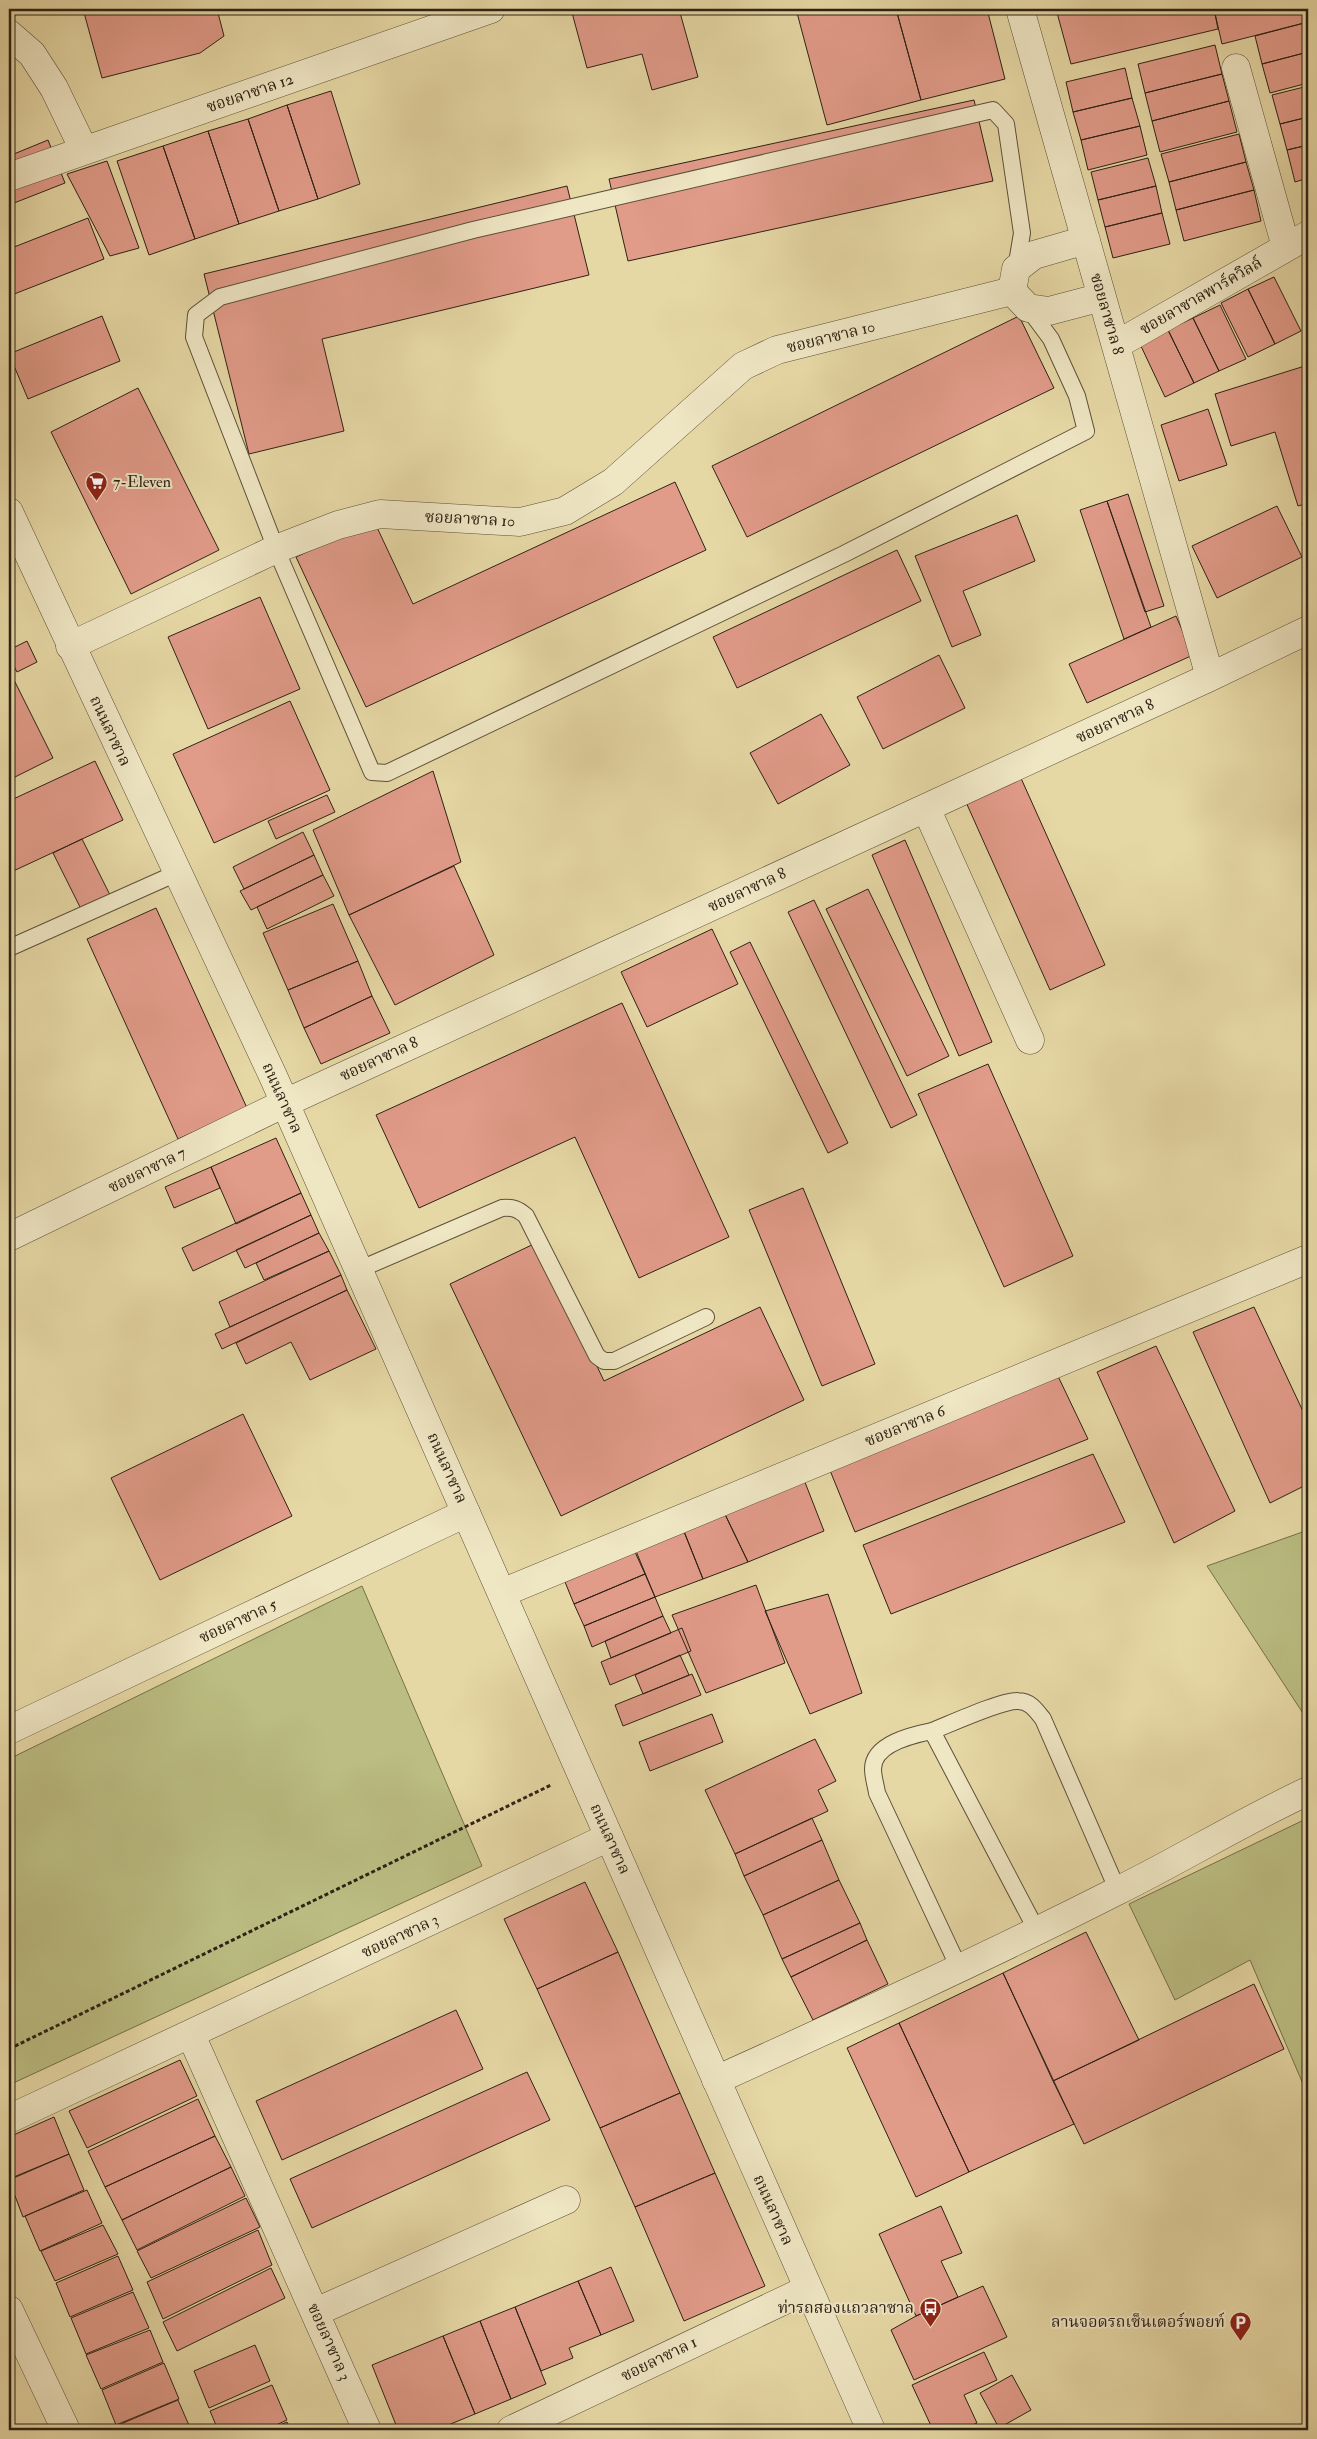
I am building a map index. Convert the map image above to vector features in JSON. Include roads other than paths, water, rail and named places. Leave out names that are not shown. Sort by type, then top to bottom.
[{"type":"street","name":"ซอยลาซาล 8","points":[[1020,9],[1210,677]]},
{"type":"street","name":"ซอยลาซาล 12","points":[[9,177],[481,10]]},
{"type":"street","points":[[9,34],[32,54],[54,88],[84,150]]},
{"type":"street","name":"ซอยลาซาลพาร์ควิลล์","points":[[1116,345],[1297,241],[1236,68]]},
{"type":"street","name":"ซอยลาซาล 10","points":[[1019,289],[1034,255],[1086,240]]},
{"type":"street","name":"ซอยลาซาล 10","points":[[1019,289],[1048,311],[1102,297]]},
{"type":"street","name":"ซอยลาซาล 10","points":[[70,646],[276,549],[338,525],[380,514],[520,522],[565,511],[613,482],[743,366],[777,350],[1019,289]]},
{"type":"street","name":"ถนนลาซาล","points":[[9,512],[285,1103],[871,2430]]},
{"type":"street","name":"ซอยลาซาล 8","points":[[285,1103],[1210,677],[1308,630]]},
{"type":"street","points":[[926,808],[1030,1040]]},
{"type":"street","name":"ซอยลาซาล 7","points":[[9,1237],[285,1103]]},
{"type":"street","name":"ซอยลาซาล 6","points":[[502,1593],[1308,1259]]},
{"type":"street","name":"ซอยลาซาล 5","points":[[9,1730],[466,1513]]},
{"type":"street","points":[[716,2080],[960,1970],[1118,1891],[1269,1809],[1308,1790]]},
{"type":"street","name":"ซอยลาซาล 3","points":[[9,2120],[609,1837]]},
{"type":"street","name":"ซอยลาซาล 3","points":[[191,2035],[367,2430]]},
{"type":"street","points":[[316,2312],[566,2200]]},
{"type":"street","name":"ซอยลาซาล 1","points":[[511,2430],[808,2289]]},
{"type":"street","points":[[9,2310],[66,2430]]},
{"type":"lane","points":[[993,110],[1006,124],[1022,233],[1019,289],[1051,339],[1077,396],[1086,431],[844,554],[387,773],[372,772],[276,549],[194,336],[196,315],[220,297],[473,230],[993,110]]},
{"type":"lane","points":[[9,948],[177,873]]},
{"type":"lane","points":[[358,1270],[502,1208],[512,1208],[520,1210],[526,1216],[597,1356],[604,1361],[614,1361],[706,1317]]},
{"type":"lane","points":[[960,1970],[877,1793],[872,1768],[879,1753],[911,1736],[1019,1700],[1032,1705],[1043,1719],[1118,1891]]},
{"type":"lane","points":[[932,1730],[1037,1931]]},
{"type":"place","name":"7-Eleven","points":[[97,501]]},
{"type":"place","name":"ท่ารถสองแถวลาซาล","points":[[930,2327]]},
{"type":"place","name":"ลานจอดรถเซ็นเตอร์พอยท์","points":[[1241,2341]]}]
